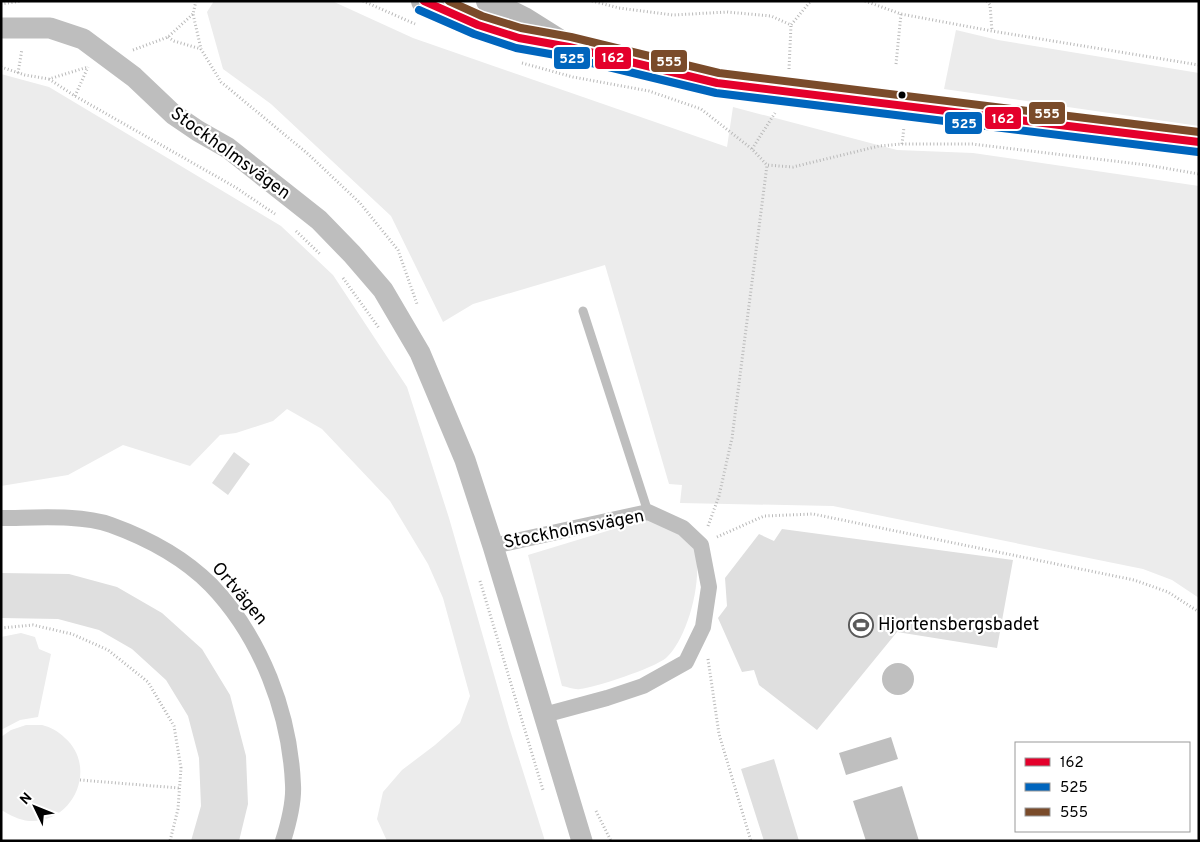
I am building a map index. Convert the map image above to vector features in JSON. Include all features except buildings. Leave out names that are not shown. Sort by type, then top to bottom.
[{"type":"main road","points":[[423,1],[478,26],[520,38],[569,47],[716,83],[1199,142]]},
{"type":"main road","points":[[488,1],[524,19],[569,47]]},
{"type":"street","name":"Stockholmsvägen","points":[[1,28],[50,28],[83,40],[134,77],[173,114],[228,148],[318,220],[352,254],[383,290],[420,353],[465,460],[493,546],[582,841]]},
{"type":"street","name":"Stockholmsvägen","points":[[493,546],[648,512],[683,528],[701,545]]},
{"type":"street","name":"Ortvägen","points":[[1,518],[73,518],[109,524],[143,538],[177,557],[210,585],[256,646],[270,675],[282,716],[293,787],[283,841]]},
{"type":"street","points":[[544,715],[643,686],[686,662],[703,627],[709,587],[701,545]]},
{"type":"lane","points":[[583,312],[648,512]]},
{"type":"path","points":[[1,4],[21,1]]},
{"type":"path","points":[[592,1],[619,8],[674,15],[727,12],[771,16],[791,25],[812,1]]},
{"type":"path","points":[[865,1],[901,14],[1199,65]]},
{"type":"path","points":[[988,1],[992,31]]},
{"type":"path","points":[[896,64],[901,14]]},
{"type":"path","points":[[168,37],[174,41],[201,48]]},
{"type":"path","points":[[75,96],[88,67]]},
{"type":"path","points":[[50,79],[75,96],[235,187],[280,217]]},
{"type":"path","points":[[902,144],[904,127]]},
{"type":"path","points":[[972,144],[974,136]]},
{"type":"path","points":[[701,545],[719,496],[732,438],[767,164]]},
{"type":"path","points":[[294,229],[323,256]]},
{"type":"path","points":[[337,270],[383,334]]},
{"type":"path","points":[[701,545],[764,516],[813,514],[1134,580],[1168,592],[1199,612]]},
{"type":"path","points":[[478,575],[545,797]]},
{"type":"path","points":[[1,628],[33,625],[72,634],[108,650],[148,682],[174,726],[181,768],[178,809],[170,841]]},
{"type":"path","points":[[703,627],[720,734],[751,841]]},
{"type":"path","points":[[80,780],[179,788]]},
{"type":"shaded area","points":[[214,1],[332,1],[413,38],[727,147],[733,107],[897,150],[973,153],[1199,186],[1199,598],[1172,580],[1143,569],[833,506],[680,503],[682,485],[669,484],[605,265],[473,304],[443,322],[391,216],[271,104],[223,69],[207,12]]},
{"type":"shaded area","points":[[956,30],[998,40],[1199,73],[1199,126],[944,89]]},
{"type":"shaded area","points":[[1,74],[49,87],[281,226],[333,275],[407,387],[449,518],[509,727],[545,841],[387,841],[377,819],[383,792],[402,770],[460,723],[470,696],[443,598],[428,564],[390,501],[322,429],[287,409],[273,421],[236,433],[220,435],[190,466],[123,445],[68,475],[1,486]]},
{"type":"shaded area","points":[[663,514],[687,533],[694,545],[697,561],[694,597],[683,633],[675,648],[666,658],[650,667],[599,685],[580,689],[562,686],[528,555]]},
{"type":"shaded area","points":[[21,633],[35,637],[39,649],[51,654],[38,717],[20,720],[1,730],[1,637]]},
{"type":"shaded area","points":[[898,663],[904,664],[909,668],[913,673],[913,685],[909,690],[904,694],[898,695],[892,694],[887,690],[883,685],[882,679],[883,673],[887,668],[892,664]]},
{"type":"shaded area","points":[[26,725],[42,725],[57,732],[75,750],[80,764],[80,778],[76,792],[69,804],[58,813],[45,819],[29,821],[1,810],[1,737],[11,730]]},
{"type":"shaded area","points":[[891,737],[898,759],[846,775],[839,753]]},
{"type":"shaded area","points":[[902,786],[919,841],[866,841],[853,801]]},
{"type":"transit line","name":"162","points":[[424,1],[478,25],[519,38],[569,47],[717,83],[1199,142]]},
{"type":"transit line","name":"555","points":[[449,1],[482,16],[521,28],[571,37],[719,73],[1199,132]]},
{"type":"transit line","name":"525","points":[[419,10],[474,34],[516,48],[567,57],[716,93],[1198,152]]},
{"type":"place","name":"Hjortensbergsbadet","points":[[861,625]]}]
